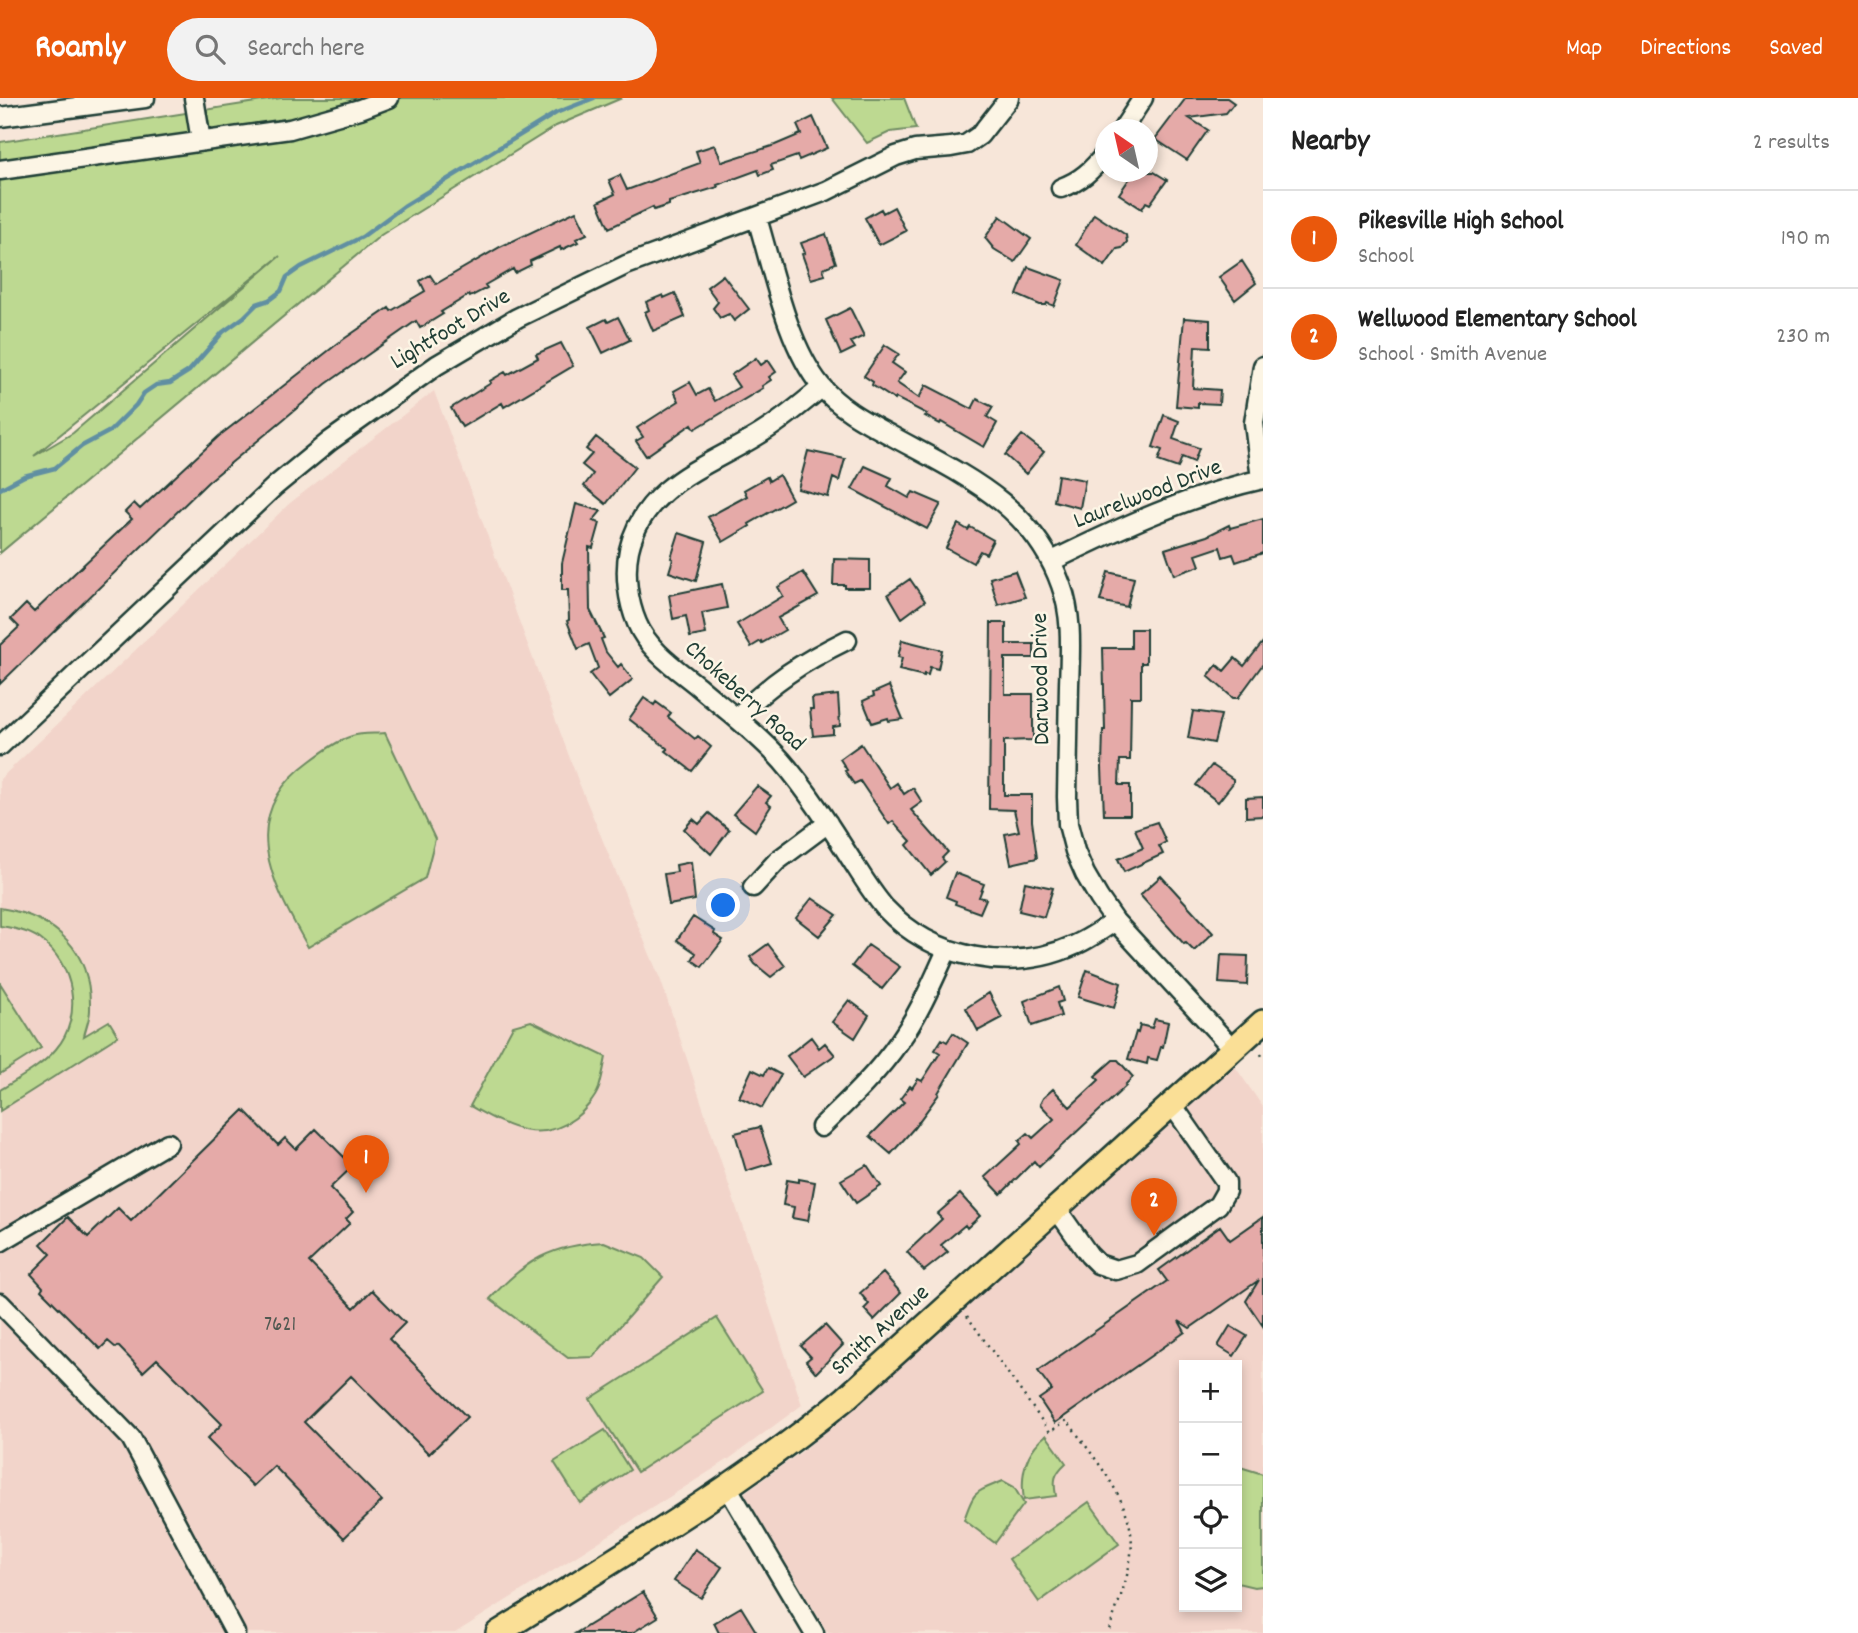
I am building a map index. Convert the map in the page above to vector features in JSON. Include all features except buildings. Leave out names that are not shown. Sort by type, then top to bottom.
[{"type":"main road","name":"Smith Avenue","points":[[498,1633],[728,1488],[776,1454],[846,1398],[1263,1022]]},
{"type":"street","points":[[0,117],[51,104],[145,98]]},
{"type":"street","points":[[194,98],[201,141]]},
{"type":"street","points":[[0,170],[290,129],[389,98]]},
{"type":"street","name":"Lightfoot Drive","points":[[0,746],[275,485],[395,393],[497,329],[591,280],[671,247],[757,218],[849,181],[896,156],[915,150],[967,144],[980,135],[1009,98]]},
{"type":"street","points":[[1129,119],[1143,98]]},
{"type":"street","points":[[1061,188],[1075,183],[1095,166]]},
{"type":"street","name":"Darwood Drive","points":[[757,218],[794,339],[806,365],[822,387],[841,405],[870,425],[979,483],[1021,518],[1052,561],[1062,586],[1070,628],[1067,797],[1075,851],[1085,874],[1115,921],[1232,1048]]},
{"type":"street","points":[[1262,479],[1254,423],[1263,366]]},
{"type":"street","name":"Chokeberry Road","points":[[822,387],[761,433],[685,476],[664,491],[648,509],[636,529],[629,551],[629,589],[638,625],[671,665],[737,718],[782,762],[828,823],[866,883],[885,907],[919,935],[947,950],[971,956],[1021,960],[1073,946],[1115,921]]},
{"type":"street","name":"Laurelwood Drive","points":[[1052,561],[1105,534],[1262,479]]},
{"type":"street","points":[[737,718],[774,682],[811,657],[847,640]]},
{"type":"street","points":[[753,887],[778,861],[828,823]]},
{"type":"street","points":[[821,1127],[862,1086],[899,1043],[928,992],[947,950]]},
{"type":"street","points":[[1056,1208],[1089,1255],[1098,1264],[1116,1270],[1137,1264],[1218,1205],[1226,1191],[1226,1182],[1171,1103]]},
{"type":"street","points":[[0,1242],[168,1143]]},
{"type":"street","points":[[0,1303],[131,1438],[235,1633]]},
{"type":"street","points":[[728,1488],[814,1633]]},
{"type":"path","points":[[967,1316],[1049,1432],[1067,1420],[1123,1502],[1130,1526],[1132,1554],[1108,1633]]},
{"type":"shaded area","points":[[434,391],[579,783],[661,981],[802,1405],[729,1459],[455,1633],[0,1633],[0,779],[290,503]]},
{"type":"shaded area","points":[[1234,1065],[1263,1107],[1263,1633],[828,1633],[744,1493],[851,1412]]},
{"type":"green space","points":[[281,98],[622,98],[556,126],[381,235],[0,553],[0,142]],"holes":[[[280,256],[73,433],[34,456]]]},
{"type":"green space","points":[[832,98],[904,98],[916,129],[890,132],[867,143]]},
{"type":"green space","points":[[385,733],[435,839],[425,878],[308,947],[282,898],[267,850],[267,826],[273,804],[287,782],[310,761],[341,740],[364,734]]},
{"type":"green space","points":[[0,908],[38,919],[67,940],[85,970],[89,989],[90,1013],[84,1036],[109,1021],[118,1036],[0,1111],[0,1090],[37,1067],[56,1049],[65,1036],[72,1006],[71,991],[61,962],[40,939],[0,926]]},
{"type":"green space","points":[[0,983],[41,1048],[0,1074]]},
{"type":"green space","points":[[531,1021],[606,1057],[599,1088],[589,1105],[575,1118],[548,1131],[535,1132],[509,1126],[470,1106],[513,1026]]},
{"type":"green space","points":[[604,1242],[644,1258],[663,1277],[593,1357],[568,1358],[490,1299],[515,1274],[541,1257],[569,1247]]},
{"type":"green space","points":[[717,1318],[763,1391],[637,1472],[590,1399]]},
{"type":"green space","points":[[605,1430],[630,1470],[580,1503],[554,1462]]},
{"type":"green space","points":[[1046,1435],[1066,1463],[1055,1478],[1056,1496],[1024,1500],[1026,1464],[1033,1449]]},
{"type":"green space","points":[[1242,1468],[1263,1474],[1263,1586],[1242,1584]]},
{"type":"green space","points":[[1003,1481],[1014,1487],[1024,1504],[995,1543],[964,1520],[976,1494]]},
{"type":"green space","points":[[1089,1502],[1119,1544],[1039,1602],[1009,1559]]},
{"type":"waterway","points":[[0,489],[24,476],[55,468],[82,446],[110,431],[144,393],[156,385],[170,383],[189,371],[223,332],[257,304],[269,300],[281,291],[287,277],[301,267],[362,237],[404,206],[556,113],[594,98]]},
{"type":"place","name":"Pikesville High School","points":[[366,1193]]},
{"type":"place","name":"Wellwood Elementary School","points":[[1154,1236]]}]
